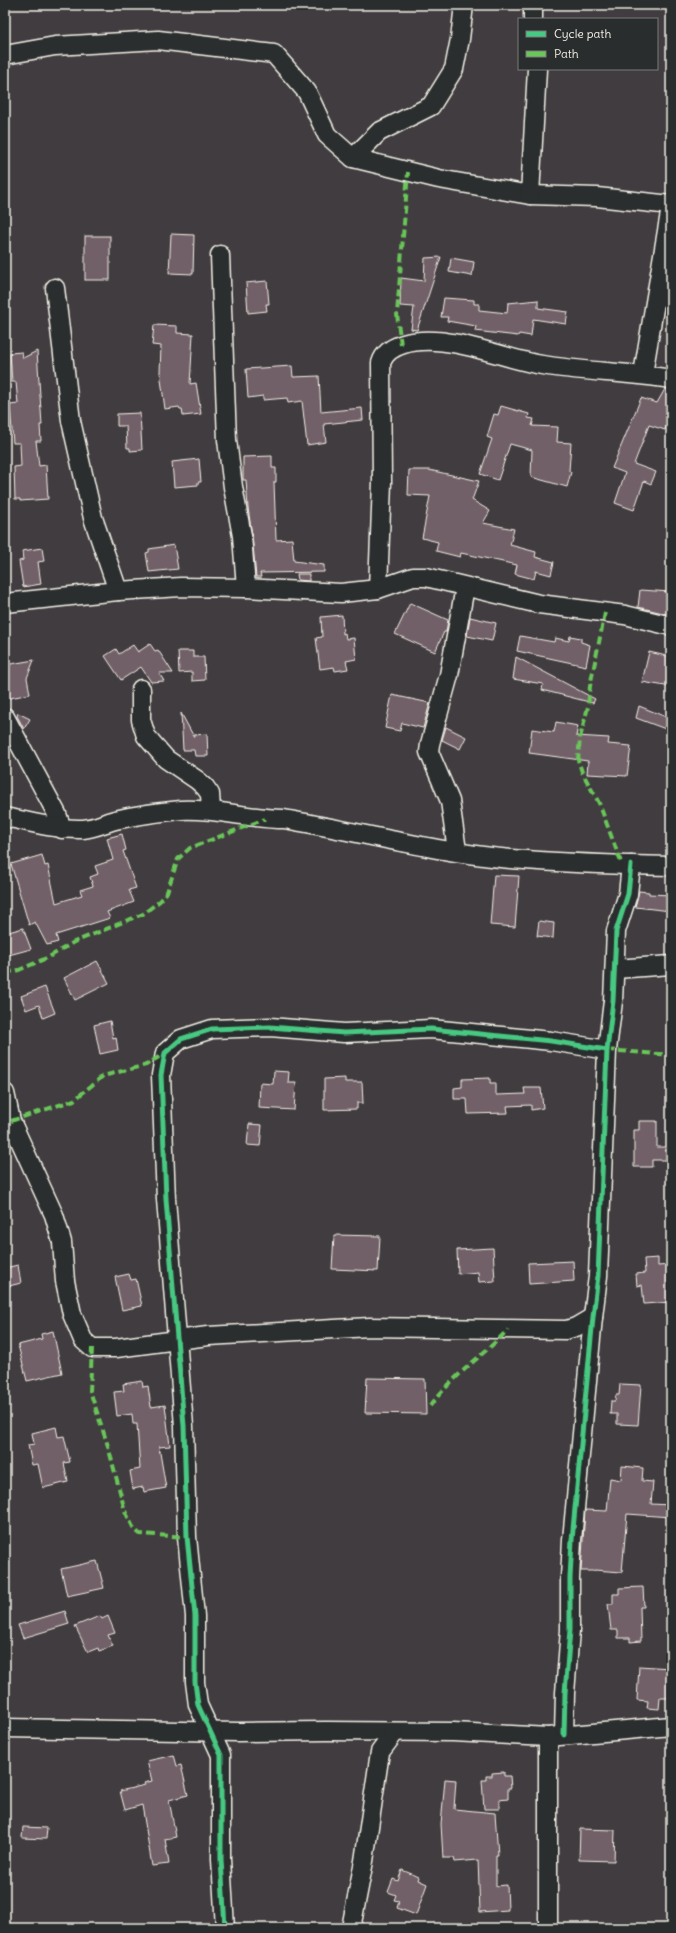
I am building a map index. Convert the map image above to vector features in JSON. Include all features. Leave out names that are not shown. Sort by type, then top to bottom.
[{"type":"street","points":[[353,158],[379,132],[431,106],[454,69],[460,39],[464,5]]},
{"type":"street","points":[[533,5],[533,18]]},
{"type":"street","points":[[5,55],[55,46],[158,40],[274,54],[308,92],[327,135],[353,158],[439,179],[530,195],[597,197],[671,206],[643,374]]},
{"type":"street","points":[[530,195],[537,70]]},
{"type":"street","points":[[220,255],[227,440],[233,487],[242,536],[246,588]]},
{"type":"street","points":[[55,288],[71,421],[92,518],[118,591]]},
{"type":"street","points":[[378,589],[382,482],[381,363],[383,356],[387,351],[401,345],[435,341],[540,364],[580,370],[643,374],[671,379]]},
{"type":"street","points":[[5,603],[118,591],[181,587],[341,592],[378,589],[413,577],[436,579],[539,604],[625,615],[671,626]]},
{"type":"street","points":[[457,851],[450,801],[429,752],[449,675],[465,587]]},
{"type":"street","points":[[141,689],[141,720],[146,736],[166,759],[205,787],[210,794],[211,810]]},
{"type":"street","points":[[5,717],[50,800],[62,829]]},
{"type":"street","points":[[5,817],[62,829],[97,827],[115,820],[181,810],[211,810],[265,819],[284,819],[457,851],[510,858],[671,866]]},
{"type":"street","points":[[548,1928],[556,1736],[565,1693],[570,1630],[570,1578],[572,1547],[598,1276],[606,1050],[615,969],[616,931],[628,894],[631,865]]},
{"type":"street","points":[[615,969],[671,965]]},
{"type":"street","points":[[225,1928],[222,1859],[221,1755],[209,1732],[195,1695],[195,1616],[188,1537],[184,1426],[176,1341],[166,1199],[161,1075],[165,1053],[181,1039],[212,1029],[270,1027],[344,1033],[431,1029],[552,1041],[606,1050]]},
{"type":"street","points":[[5,1093],[11,1121],[56,1222],[62,1242],[67,1297],[78,1331],[83,1340],[92,1348],[101,1349],[208,1336],[370,1327],[566,1330],[576,1327],[593,1317]]},
{"type":"street","points":[[566,1330],[579,1335],[591,1343]]},
{"type":"street","points":[[5,1728],[209,1732],[453,1732],[556,1736],[671,1726]]},
{"type":"street","points":[[221,1755],[238,1732]]},
{"type":"street","points":[[368,1732],[380,1752]]},
{"type":"street","points":[[351,1928],[364,1861],[380,1752],[395,1732]]},
{"type":"building","points":[[171,234],[194,235],[193,274],[169,273]]},
{"type":"building","points":[[85,236],[110,236],[110,280],[85,280]]},
{"type":"building","points":[[441,257],[417,330],[411,329],[414,307],[400,306],[401,278],[424,281],[425,258]]},
{"type":"building","points":[[451,258],[474,262],[472,276],[449,272]]},
{"type":"building","points":[[267,281],[269,304],[266,304],[267,311],[248,313],[246,283]]},
{"type":"building","points":[[444,298],[474,300],[474,304],[479,304],[479,310],[507,313],[508,303],[538,300],[538,308],[568,312],[566,324],[533,319],[531,336],[519,334],[518,336],[475,331],[476,326],[447,321],[448,317],[441,317]]},
{"type":"building","points":[[154,325],[177,326],[177,333],[193,334],[190,384],[196,383],[201,414],[183,416],[182,409],[179,407],[165,409],[160,372],[161,346],[152,345]]},
{"type":"building","points":[[37,351],[42,425],[40,425],[41,441],[36,441],[39,466],[46,465],[48,499],[20,501],[20,499],[15,499],[14,467],[21,466],[20,443],[13,443],[10,405],[18,404],[16,382],[12,382],[10,353],[22,352],[23,358]]},
{"type":"building","points":[[292,366],[293,377],[319,376],[321,412],[362,408],[363,420],[324,424],[326,442],[307,445],[302,401],[288,403],[287,398],[263,400],[263,396],[248,398],[246,369]]},
{"type":"building","points":[[665,389],[671,389],[671,412],[665,430],[649,425],[634,464],[656,472],[651,484],[644,481],[634,510],[615,503],[625,473],[612,468],[641,398],[657,403]]},
{"type":"building","points":[[501,406],[529,414],[528,418],[534,419],[532,426],[558,427],[557,442],[571,443],[569,471],[571,472],[567,487],[531,477],[532,450],[510,444],[498,480],[480,474],[492,439],[487,437],[494,414],[498,415]]},
{"type":"building","points":[[140,413],[142,450],[130,451],[130,448],[127,448],[126,426],[117,426],[117,414]]},
{"type":"building","points":[[272,456],[272,468],[276,468],[276,482],[274,482],[276,540],[292,539],[294,561],[324,565],[324,572],[260,573],[261,577],[256,577],[246,480],[243,480],[243,457]]},
{"type":"building","points":[[199,459],[201,482],[198,482],[198,485],[174,487],[172,462]]},
{"type":"building","points":[[409,470],[429,470],[479,481],[472,500],[490,511],[483,523],[514,529],[510,545],[536,552],[535,557],[554,562],[551,575],[536,571],[534,579],[515,574],[517,565],[461,553],[460,557],[436,551],[438,542],[422,538],[430,496],[408,495]]},
{"type":"building","points":[[174,545],[178,569],[149,572],[146,553],[149,552],[149,549]]},
{"type":"building","points":[[42,548],[44,561],[38,562],[41,584],[23,587],[19,561],[23,560],[22,551]]},
{"type":"building","points":[[297,574],[309,574],[309,581],[298,580]]},
{"type":"building","points":[[640,590],[671,592],[671,615],[638,607]]},
{"type":"building","points":[[410,603],[448,620],[446,632],[444,632],[435,652],[395,634]]},
{"type":"building","points":[[342,615],[343,634],[345,633],[346,639],[354,638],[356,659],[346,661],[348,669],[335,671],[334,667],[320,669],[316,638],[322,637],[321,617]]},
{"type":"building","points":[[470,617],[496,623],[492,641],[467,636]]},
{"type":"building","points":[[520,636],[554,642],[555,638],[569,641],[570,636],[581,638],[581,642],[590,645],[586,666],[517,651]]},
{"type":"building","points":[[150,644],[155,651],[158,650],[173,673],[159,673],[164,681],[151,682],[141,667],[121,680],[105,656],[116,649],[119,654],[133,645],[138,652]]},
{"type":"building","points":[[178,651],[193,651],[193,657],[204,657],[205,680],[192,681],[192,672],[179,673]]},
{"type":"building","points":[[649,652],[671,657],[671,687],[642,682]]},
{"type":"building","points":[[516,657],[595,699],[593,703],[542,690],[543,684],[513,679]]},
{"type":"building","points":[[34,660],[27,678],[30,694],[5,699],[5,665]]},
{"type":"building","points":[[392,695],[430,703],[423,728],[402,723],[400,731],[385,728]]},
{"type":"building","points":[[639,706],[671,719],[671,731],[636,718]]},
{"type":"building","points":[[18,713],[30,719],[24,729],[17,716]]},
{"type":"building","points":[[181,713],[194,737],[194,735],[207,734],[208,756],[195,756],[194,750],[183,750]]},
{"type":"building","points":[[556,722],[578,726],[576,736],[609,738],[608,744],[631,746],[627,776],[587,774],[588,761],[529,753],[532,729],[554,732]]},
{"type":"building","points":[[446,727],[466,737],[460,749],[442,740]]},
{"type":"building","points":[[122,834],[126,850],[123,851],[136,888],[129,890],[134,902],[107,912],[110,918],[56,935],[58,942],[47,945],[35,922],[29,925],[11,864],[42,855],[45,866],[48,865],[56,903],[82,895],[80,890],[93,886],[90,877],[98,874],[95,866],[113,860],[107,838]]},
{"type":"building","points":[[494,875],[519,876],[515,927],[490,925]]},
{"type":"building","points":[[639,891],[649,892],[649,894],[671,895],[671,911],[635,907]]},
{"type":"building","points":[[539,921],[554,923],[553,938],[537,936]]},
{"type":"building","points":[[23,928],[31,949],[5,956],[5,933]]},
{"type":"building","points":[[97,961],[109,983],[75,1000],[64,978]]},
{"type":"building","points":[[45,987],[55,1013],[43,1018],[39,1005],[26,1010],[21,996]]},
{"type":"building","points":[[110,1021],[113,1038],[116,1037],[118,1050],[100,1054],[94,1025]]},
{"type":"building","points":[[274,1071],[289,1072],[288,1083],[296,1083],[294,1110],[259,1108],[260,1083],[273,1084]]},
{"type":"building","points":[[345,1078],[345,1082],[362,1082],[363,1103],[357,1103],[357,1109],[324,1110],[324,1079]]},
{"type":"building","points":[[490,1078],[490,1083],[496,1083],[496,1095],[525,1094],[524,1088],[541,1088],[543,1108],[531,1110],[531,1105],[507,1106],[508,1113],[468,1114],[467,1099],[454,1099],[454,1088],[462,1087],[462,1079]]},
{"type":"building","points":[[639,1121],[657,1121],[657,1147],[671,1147],[671,1160],[652,1160],[652,1167],[634,1167],[634,1130],[639,1130]]},
{"type":"building","points":[[249,1124],[262,1125],[260,1146],[247,1145]]},
{"type":"building","points":[[334,1235],[380,1236],[378,1271],[332,1269]]},
{"type":"building","points":[[493,1248],[495,1281],[479,1282],[478,1272],[458,1274],[457,1250]]},
{"type":"building","points":[[658,1258],[658,1266],[670,1265],[671,1302],[644,1304],[642,1285],[637,1286],[636,1274],[645,1273],[644,1259]]},
{"type":"building","points":[[573,1261],[574,1281],[529,1284],[528,1263]]},
{"type":"building","points":[[18,1265],[21,1283],[5,1287],[5,1268]]},
{"type":"building","points":[[129,1274],[131,1280],[136,1279],[142,1306],[122,1310],[115,1277]]},
{"type":"building","points":[[53,1331],[62,1373],[27,1381],[18,1345],[42,1339],[41,1334]]},
{"type":"building","points":[[367,1378],[425,1379],[426,1414],[365,1413]]},
{"type":"building","points":[[142,1381],[143,1387],[148,1386],[151,1407],[165,1405],[170,1446],[159,1447],[166,1488],[144,1492],[143,1487],[133,1489],[130,1471],[140,1469],[137,1424],[133,1424],[132,1414],[117,1416],[114,1392],[124,1391],[123,1384]]},
{"type":"building","points":[[620,1384],[641,1385],[638,1425],[617,1424],[617,1414],[610,1414],[611,1401],[615,1401],[616,1395],[619,1395]]},
{"type":"building","points":[[56,1427],[58,1437],[64,1436],[70,1462],[64,1463],[68,1482],[43,1488],[38,1464],[32,1465],[28,1445],[34,1444],[32,1433]]},
{"type":"building","points":[[622,1466],[643,1468],[642,1481],[653,1482],[651,1504],[671,1505],[671,1517],[627,1514],[622,1572],[594,1570],[581,1571],[585,1510],[607,1511],[610,1478],[621,1480]]},
{"type":"building","points":[[97,1561],[104,1588],[67,1596],[61,1569]]},
{"type":"building","points":[[643,1587],[644,1607],[640,1607],[641,1641],[630,1642],[630,1638],[618,1638],[618,1630],[611,1630],[608,1604],[613,1604],[613,1594],[619,1594],[619,1588]]},
{"type":"building","points":[[65,1611],[69,1624],[23,1638],[18,1625]]},
{"type":"building","points":[[100,1616],[102,1619],[108,1616],[115,1633],[108,1635],[113,1646],[99,1651],[98,1648],[88,1652],[75,1626]]},
{"type":"building","points":[[639,1666],[671,1668],[671,1698],[660,1698],[659,1709],[647,1708],[648,1701],[637,1700]]},
{"type":"building","points":[[174,1755],[177,1766],[181,1765],[188,1795],[169,1800],[176,1837],[165,1839],[169,1864],[152,1866],[142,1805],[125,1810],[120,1791],[145,1785],[144,1783],[152,1781],[147,1761]]},
{"type":"building","points":[[504,1772],[504,1776],[510,1776],[511,1788],[508,1788],[508,1799],[499,1800],[499,1809],[484,1809],[482,1780],[486,1780],[486,1776],[492,1776],[492,1773]]},
{"type":"building","points":[[445,1779],[456,1780],[454,1809],[495,1813],[498,1855],[496,1855],[496,1886],[507,1885],[508,1910],[480,1912],[478,1860],[455,1862],[454,1858],[443,1858],[441,1824]]},
{"type":"building","points":[[23,1827],[47,1828],[46,1839],[22,1838]]},
{"type":"building","points":[[580,1829],[615,1830],[614,1861],[579,1860]]},
{"type":"building","points":[[402,1870],[419,1877],[418,1880],[427,1884],[416,1915],[397,1908],[399,1901],[394,1900],[396,1895],[388,1892],[393,1879],[398,1881]]},
{"type":"marked path","points":[[401,345],[397,314],[408,172]]},
{"type":"marked path","points":[[605,613],[590,686],[588,707],[580,738],[578,760],[582,772],[599,803],[622,865]]},
{"type":"marked path","points":[[5,973],[19,970],[49,957],[74,942],[143,914],[161,900],[167,892],[178,859],[190,848],[265,819]]},
{"type":"marked path","points":[[607,1050],[671,1055]]},
{"type":"marked path","points":[[11,1121],[74,1100],[103,1076],[146,1065],[165,1053]]},
{"type":"marked path","points":[[430,1406],[457,1376],[508,1330]]},
{"type":"marked path","points":[[92,1348],[90,1391],[108,1446],[125,1511],[134,1529],[140,1534],[187,1537]]},
{"type":"cycle path","points":[[564,1735],[565,1693],[570,1630],[572,1540],[598,1276],[607,1050],[613,1001],[616,931],[628,894],[631,865]]},
{"type":"cycle path","points":[[225,1928],[221,1859],[221,1755],[198,1705],[195,1682],[195,1616],[187,1537],[184,1426],[166,1199],[161,1075],[165,1053],[181,1039],[212,1029],[270,1027],[344,1033],[431,1029],[551,1041],[607,1050]]}]
